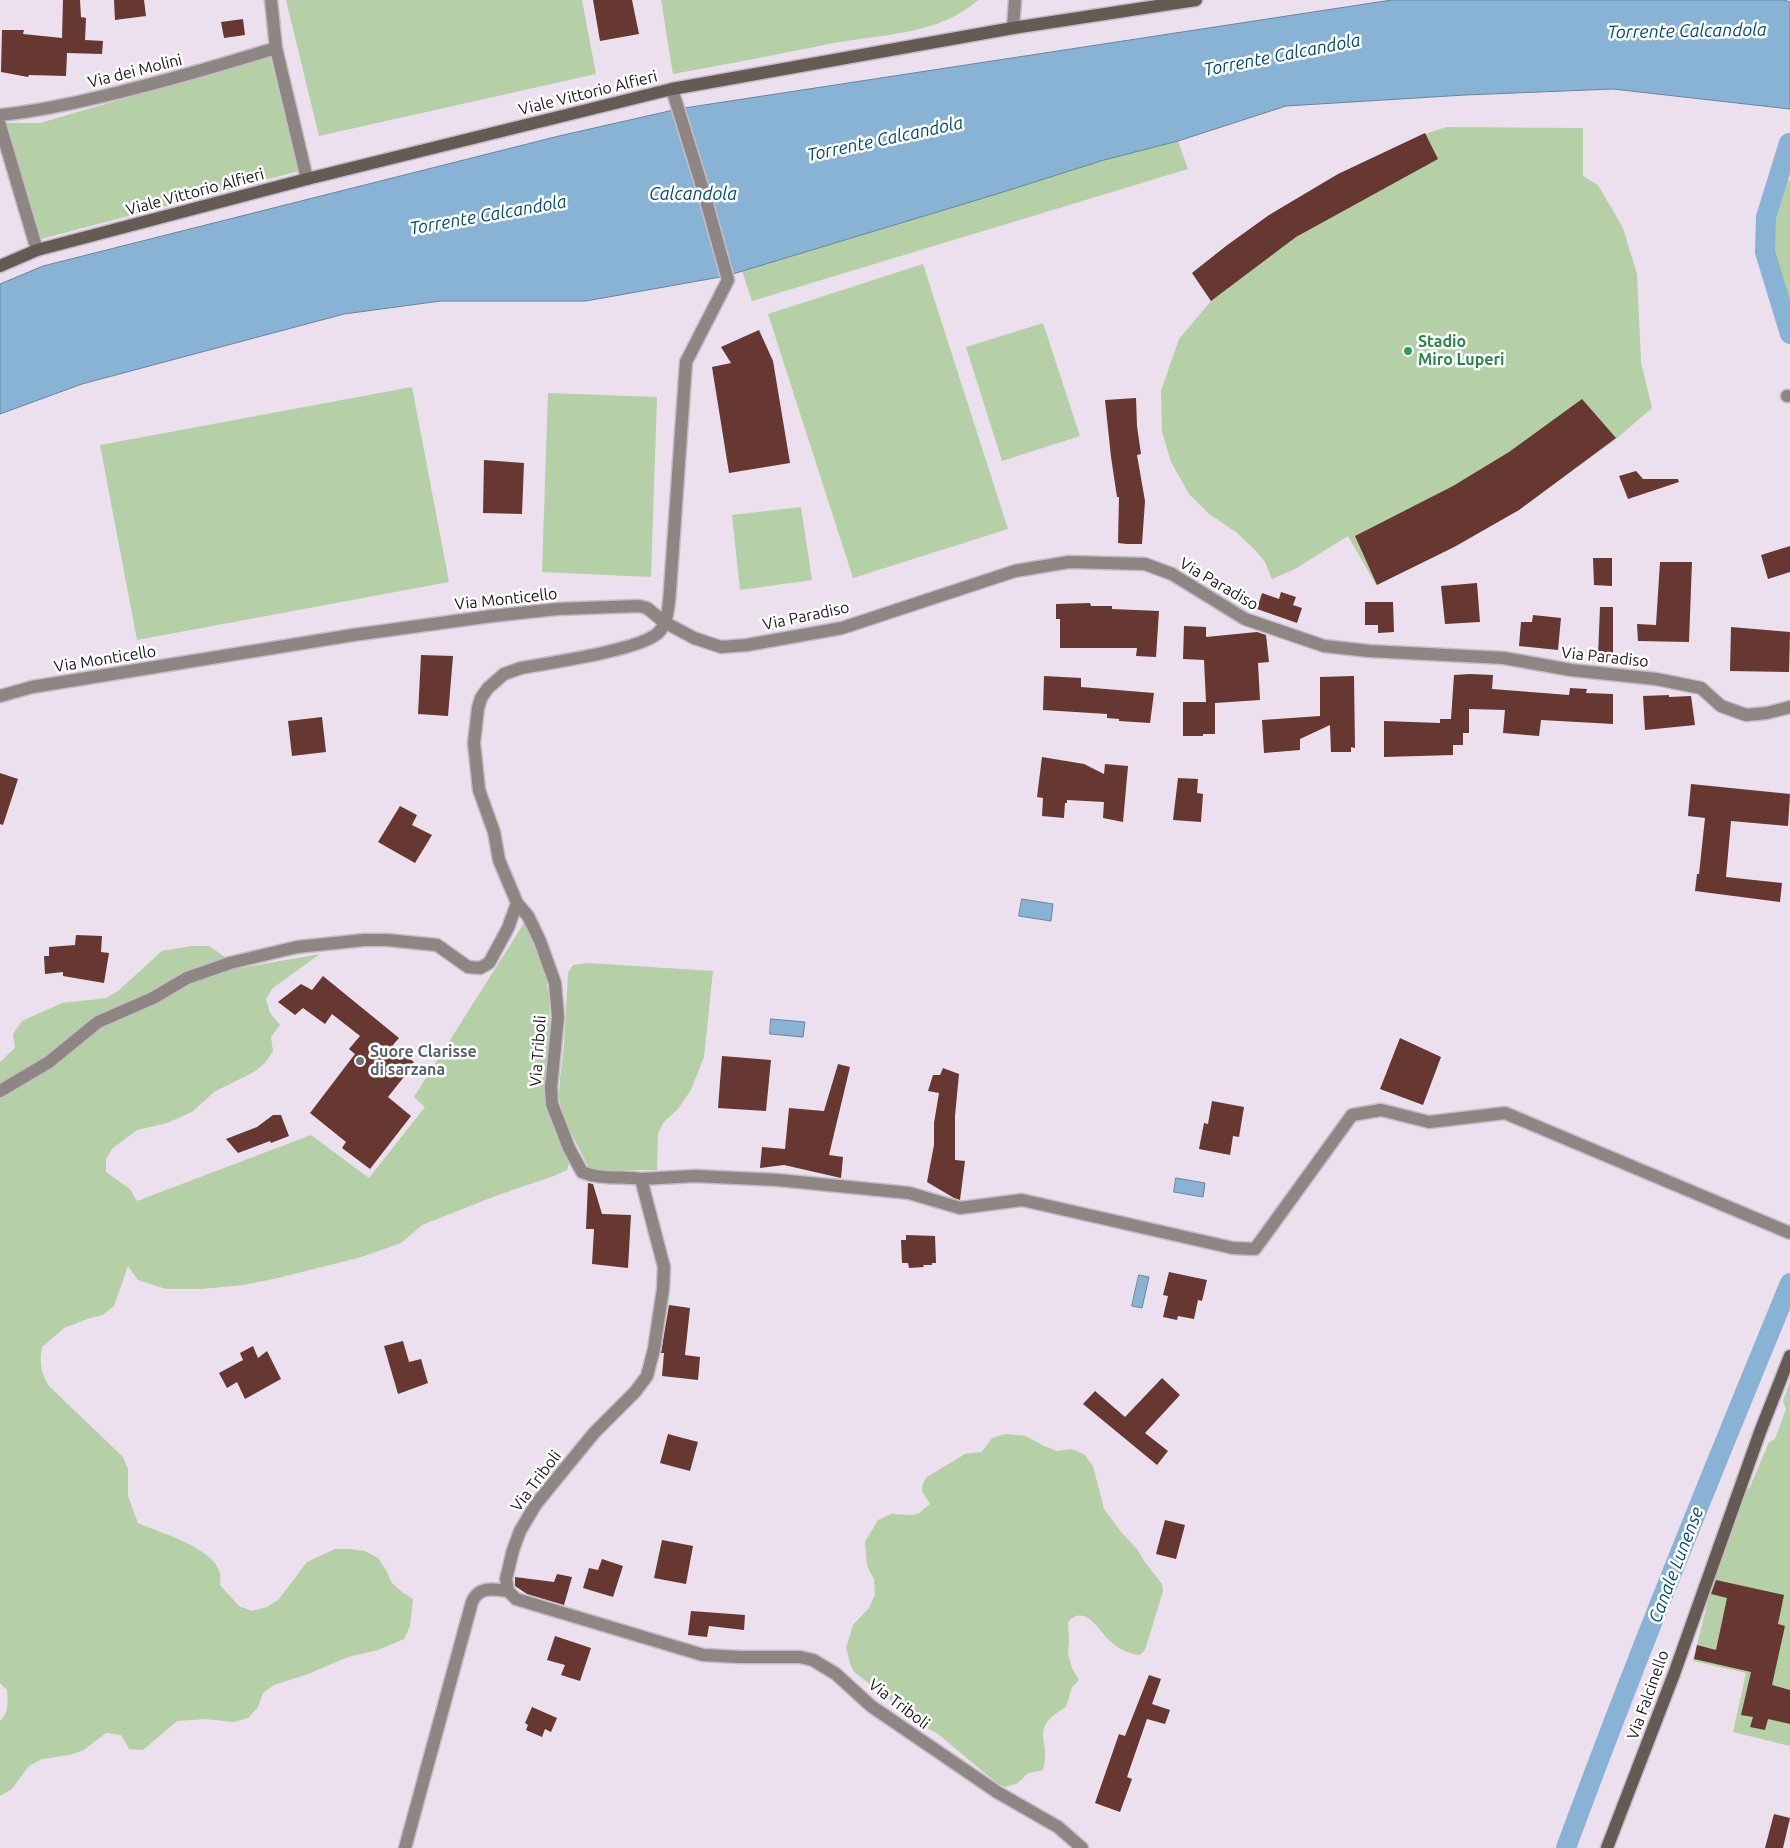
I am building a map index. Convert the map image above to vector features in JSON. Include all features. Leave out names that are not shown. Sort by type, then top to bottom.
[{"type":"street","points":[[271,0],[276,48],[307,179]]},
{"type":"street","points":[[1012,28],[1015,0]]},
{"type":"street","name":"Viale Vittorio Alfieri","points":[[0,266],[38,250],[307,179],[672,89],[1012,28],[1196,0]]},
{"type":"street","name":"Via dei Molini","points":[[0,115],[36,112],[193,74],[276,48]]},
{"type":"street","points":[[0,1091],[49,1062],[98,1022],[152,998],[187,978],[230,962],[297,947],[364,940],[387,940],[437,945],[468,967],[480,968],[489,962],[508,928],[517,903],[499,860],[494,832],[479,790],[474,743],[478,708],[482,698],[488,688],[504,674],[521,668],[626,648],[658,633],[664,622],[670,590],[686,362],[728,280],[672,89]]},
{"type":"street","points":[[0,125],[38,250]]},
{"type":"street","name":"Via Paradiso","points":[[664,622],[694,638],[721,647],[747,645],[842,628],[1015,571],[1069,562],[1145,564],[1172,574],[1245,619],[1324,646],[1369,651],[1504,658],[1571,670],[1656,679],[1701,688],[1721,706],[1746,715],[1767,713],[1790,707]]},
{"type":"street","name":"Via Monticello","points":[[0,696],[32,687],[353,635],[492,616],[557,609],[628,605],[646,608],[664,622]]},
{"type":"street","name":"Via Triboli","points":[[517,903],[528,916],[540,940],[555,983],[558,1016],[550,1087],[552,1104],[569,1148],[582,1172],[595,1177],[641,1180],[664,1267],[663,1289],[654,1348],[647,1376],[635,1392],[594,1433],[536,1504],[520,1531],[513,1550],[506,1579],[508,1591],[516,1599],[703,1655],[740,1658],[800,1657],[812,1660],[836,1674],[871,1706],[997,1792],[1058,1827],[1082,1848]]},
{"type":"street","points":[[641,1180],[695,1176],[778,1180],[909,1193],[960,1208],[1022,1200],[1232,1248],[1255,1248],[1352,1115],[1381,1110],[1429,1122],[1505,1113],[1790,1233]]},
{"type":"street","name":"Via Falcinello","points":[[1607,1848],[1674,1674],[1765,1420],[1790,1356]]},
{"type":"street","points":[[406,1848],[472,1602],[475,1595],[485,1590],[508,1591]]},
{"type":"green space","points":[[286,0],[582,0],[596,74],[319,136]]},
{"type":"green space","points":[[661,0],[978,0],[963,12],[928,27],[673,74]]},
{"type":"green space","points":[[270,56],[299,171],[41,239],[6,123],[40,123]]},
{"type":"green space","name":"Stadio Miro Luperi","points":[[1447,127],[1583,128],[1583,176],[1598,185],[1623,228],[1637,274],[1641,362],[1652,408],[1616,439],[1519,510],[1455,547],[1376,585],[1348,536],[1295,569],[1272,579],[1265,562],[1256,551],[1236,532],[1209,514],[1189,494],[1171,462],[1162,432],[1161,391],[1179,339],[1211,301],[1192,273],[1258,224],[1328,181],[1403,144]]},
{"type":"green space","points":[[1178,141],[1188,169],[752,301],[742,271],[1104,160]]},
{"type":"green space","points":[[1784,178],[1790,181],[1790,310],[1779,276],[1772,229]]},
{"type":"green space","points":[[923,264],[1008,529],[853,578],[768,314]]},
{"type":"green space","points":[[1043,323],[1080,436],[1002,461],[966,347]]},
{"type":"green space","points":[[412,387],[449,582],[137,640],[100,445]]},
{"type":"green space","points":[[548,393],[657,397],[651,577],[542,572]]},
{"type":"green space","points":[[801,507],[812,580],[740,590],[732,515]]},
{"type":"green space","points":[[524,923],[535,944],[544,969],[549,996],[550,1039],[546,1105],[554,1130],[569,1163],[567,1170],[422,1225],[401,1243],[358,1258],[278,1278],[244,1285],[201,1289],[166,1289],[138,1280],[128,1266],[114,1306],[103,1315],[64,1328],[42,1347],[41,1368],[49,1386],[123,1457],[128,1469],[128,1496],[138,1523],[185,1542],[207,1556],[220,1573],[220,1585],[239,1606],[252,1611],[267,1607],[279,1599],[307,1562],[335,1549],[365,1551],[378,1558],[392,1583],[413,1599],[410,1626],[404,1639],[378,1650],[348,1657],[308,1674],[274,1685],[263,1693],[258,1707],[248,1718],[234,1722],[205,1719],[177,1721],[143,1750],[129,1749],[121,1735],[106,1733],[84,1750],[70,1755],[42,1759],[29,1766],[12,1789],[0,1796],[0,1721],[5,1714],[8,1703],[7,1690],[0,1683],[0,1062],[15,1048],[13,1034],[22,1021],[62,1003],[106,998],[118,991],[162,951],[191,946],[209,946],[241,968],[320,954],[273,988],[266,999],[270,1013],[280,1025],[271,1037],[273,1051],[265,1063],[254,1072],[214,1092],[192,1112],[167,1123],[137,1130],[113,1148],[106,1159],[106,1172],[130,1189],[137,1201],[311,1135],[369,1178],[425,1107],[414,1097]]},
{"type":"green space","points":[[588,963],[713,971],[704,1057],[691,1090],[678,1109],[664,1122],[658,1133],[657,1170],[592,1170],[565,1121],[559,1098],[568,973],[573,965]]},
{"type":"green space","points":[[1790,1382],[1790,1746],[1733,1732],[1746,1673],[1693,1661],[1714,1576],[1747,1488],[1749,1489],[1769,1442],[1775,1439],[1786,1409],[1783,1401]]},
{"type":"green space","points":[[1005,1434],[1026,1436],[1057,1451],[1071,1449],[1084,1454],[1093,1466],[1104,1509],[1137,1549],[1162,1584],[1163,1591],[1145,1650],[1140,1655],[1127,1652],[1115,1645],[1095,1624],[1085,1617],[1074,1617],[1068,1622],[1068,1654],[1072,1668],[1079,1680],[1072,1687],[1066,1707],[1047,1722],[1044,1729],[1045,1760],[1043,1770],[1028,1773],[1018,1783],[1005,1787],[998,1784],[938,1734],[913,1720],[854,1672],[846,1648],[853,1625],[869,1608],[875,1595],[874,1579],[867,1566],[865,1542],[878,1520],[891,1514],[918,1514],[930,1504],[922,1491],[923,1483],[927,1477],[965,1454],[982,1452],[992,1438]]},
{"type":"water","name":"Calcandola","points":[[1392,0],[1784,0],[1790,2],[1790,109],[1613,89],[1465,95],[1286,106],[1178,141],[1104,160],[726,276],[586,301],[441,301],[344,314],[82,384],[0,414],[0,284],[43,266],[559,136],[678,109]]},
{"type":"water","points":[[1022,899],[1053,904],[1051,921],[1019,916]]},
{"type":"water","points":[[771,1019],[805,1022],[803,1037],[770,1034]]},
{"type":"water","points":[[1176,1178],[1205,1183],[1203,1197],[1174,1192]]},
{"type":"water","points":[[1139,1275],[1149,1277],[1142,1308],[1132,1306]]},
{"type":"building","points":[[63,0],[80,0],[81,17],[86,18],[85,40],[103,41],[102,54],[67,53],[66,76],[29,75],[28,77],[1,72],[2,30],[24,30],[23,34],[62,38]]},
{"type":"building","points":[[114,0],[144,0],[146,16],[115,20]]},
{"type":"building","points":[[593,0],[632,0],[639,34],[600,41]]},
{"type":"building","points":[[243,19],[245,35],[224,38],[221,22]]},
{"type":"building","points":[[1425,133],[1438,159],[1296,237],[1211,301],[1192,273],[1226,246],[1269,215],[1338,174]]},
{"type":"building","points":[[759,330],[773,361],[790,463],[729,473],[712,367],[731,363],[721,347]]},
{"type":"building","points":[[1136,398],[1141,454],[1137,455],[1145,501],[1142,544],[1127,544],[1118,543],[1119,497],[1117,497],[1111,457],[1105,400]]},
{"type":"building","points":[[1582,399],[1616,438],[1519,510],[1454,547],[1377,585],[1355,536],[1453,486],[1509,452]]},
{"type":"building","points":[[484,460],[524,463],[522,514],[483,513]]},
{"type":"building","points":[[1636,471],[1643,479],[1678,479],[1679,482],[1628,499],[1619,476]]},
{"type":"building","points":[[1790,546],[1790,572],[1768,579],[1761,555]]},
{"type":"building","points":[[1593,558],[1612,558],[1612,586],[1594,585]]},
{"type":"building","points":[[1660,562],[1692,562],[1689,642],[1638,641],[1637,624],[1656,625]]},
{"type":"building","points":[[1477,583],[1480,622],[1445,624],[1441,586]]},
{"type":"building","points":[[1281,592],[1296,597],[1293,605],[1302,608],[1297,623],[1257,609],[1262,593],[1279,599]]},
{"type":"building","points":[[1365,602],[1393,602],[1394,632],[1378,633],[1378,625],[1365,625]]},
{"type":"building","points":[[1090,603],[1091,606],[1112,606],[1112,609],[1159,611],[1156,657],[1136,656],[1137,648],[1060,648],[1060,619],[1056,619],[1056,604]]},
{"type":"building","points":[[1600,607],[1613,607],[1613,657],[1598,656]]},
{"type":"building","points":[[1533,615],[1561,618],[1558,650],[1519,646],[1521,622],[1532,622]]},
{"type":"building","points":[[1184,626],[1206,627],[1206,637],[1257,632],[1266,635],[1269,662],[1258,663],[1260,700],[1215,703],[1215,734],[1183,736],[1183,702],[1206,702],[1204,660],[1183,659]]},
{"type":"building","points":[[1731,627],[1790,632],[1789,672],[1730,671]]},
{"type":"building","points":[[421,655],[453,656],[448,716],[418,714]]},
{"type":"building","points":[[1454,675],[1493,675],[1492,689],[1569,695],[1570,688],[1587,689],[1586,693],[1613,694],[1613,724],[1541,720],[1539,736],[1503,733],[1505,710],[1469,709],[1469,733],[1463,733],[1463,745],[1453,745],[1453,755],[1384,757],[1384,721],[1440,723],[1440,719],[1451,719]]},
{"type":"building","points":[[1044,676],[1081,678],[1081,687],[1154,693],[1150,723],[1119,721],[1119,719],[1107,718],[1107,714],[1043,710]]},
{"type":"building","points":[[1354,676],[1355,748],[1351,747],[1351,752],[1331,752],[1330,725],[1300,739],[1300,750],[1264,753],[1262,720],[1320,716],[1320,677]]},
{"type":"building","points":[[1669,695],[1669,697],[1691,696],[1695,725],[1645,730],[1643,696]]},
{"type":"building","points":[[322,717],[326,752],[292,756],[288,721]]},
{"type":"building","points":[[1042,757],[1084,764],[1104,774],[1105,764],[1128,766],[1123,822],[1103,818],[1104,802],[1067,800],[1064,818],[1042,816],[1043,798],[1037,797]]},
{"type":"building","points":[[0,773],[18,779],[3,825],[0,824]]},
{"type":"building","points":[[1178,778],[1198,779],[1197,793],[1203,794],[1201,822],[1173,820]]},
{"type":"building","points":[[1691,784],[1790,794],[1788,826],[1731,821],[1726,877],[1782,883],[1780,902],[1695,891],[1697,874],[1699,874],[1705,818],[1688,816]]},
{"type":"building","points":[[400,806],[417,815],[412,825],[432,835],[415,863],[378,842]]},
{"type":"building","points":[[76,935],[102,936],[101,952],[109,953],[104,983],[63,976],[63,972],[45,974],[44,956],[49,956],[49,947],[75,945]]},
{"type":"building","points":[[323,976],[399,1038],[393,1045],[414,1062],[388,1097],[411,1116],[370,1169],[342,1148],[346,1142],[310,1113],[355,1054],[349,1049],[360,1036],[332,1014],[325,1024],[303,1008],[295,1015],[278,1002],[301,984],[312,990]]},
{"type":"building","points":[[1400,1038],[1441,1057],[1423,1105],[1380,1089]]},
{"type":"building","points":[[722,1056],[771,1060],[766,1111],[718,1108]]},
{"type":"building","points":[[838,1064],[850,1067],[829,1155],[843,1157],[841,1178],[784,1165],[760,1168],[762,1147],[785,1149],[789,1108],[824,1111]]},
{"type":"building","points":[[943,1068],[959,1074],[955,1116],[955,1160],[965,1161],[960,1200],[927,1182],[934,1145],[934,1123],[939,1093],[928,1091],[933,1075],[940,1075]]},
{"type":"building","points":[[1212,1101],[1244,1107],[1239,1137],[1233,1136],[1230,1155],[1199,1149],[1204,1123],[1208,1124]]},
{"type":"building","points":[[273,1115],[281,1115],[289,1136],[238,1153],[226,1139],[257,1127]]},
{"type":"building","points":[[588,1183],[593,1184],[602,1214],[631,1215],[628,1268],[592,1264],[594,1229],[586,1229]]},
{"type":"building","points":[[906,1235],[935,1236],[936,1263],[923,1265],[924,1267],[909,1268],[908,1263],[902,1263],[901,1240],[906,1240]]},
{"type":"building","points":[[1169,1272],[1207,1280],[1202,1301],[1198,1300],[1194,1319],[1178,1316],[1177,1320],[1163,1317],[1168,1296],[1163,1295]]},
{"type":"building","points":[[669,1305],[690,1308],[685,1355],[700,1357],[698,1380],[662,1376],[664,1353],[661,1353]]},
{"type":"building","points":[[403,1341],[409,1362],[421,1359],[428,1383],[398,1394],[384,1346]]},
{"type":"building","points":[[253,1346],[258,1358],[267,1351],[281,1379],[245,1399],[237,1382],[227,1388],[219,1373],[243,1360],[240,1353]]},
{"type":"building","points":[[1162,1378],[1180,1395],[1145,1433],[1168,1451],[1157,1465],[1083,1404],[1095,1391],[1125,1417]]},
{"type":"building","points":[[668,1434],[698,1442],[690,1471],[660,1463]]},
{"type":"building","points":[[1165,1520],[1185,1525],[1176,1559],[1156,1554]]},
{"type":"building","points":[[662,1540],[693,1546],[686,1584],[654,1578]]},
{"type":"building","points":[[602,1559],[623,1566],[613,1597],[583,1588],[589,1568],[598,1570]]},
{"type":"building","points":[[557,1574],[572,1577],[564,1605],[527,1594],[515,1586],[515,1577],[554,1582]]},
{"type":"building","points":[[1716,1580],[1784,1595],[1778,1624],[1785,1626],[1772,1685],[1790,1690],[1790,1724],[1768,1719],[1765,1730],[1750,1727],[1753,1717],[1741,1715],[1751,1672],[1694,1659],[1697,1645],[1716,1650],[1727,1598],[1711,1594]]},
{"type":"building","points":[[691,1611],[745,1615],[744,1630],[709,1626],[707,1637],[688,1635]]},
{"type":"building","points":[[555,1636],[591,1648],[580,1681],[561,1675],[565,1665],[547,1660]]},
{"type":"building","points":[[1149,1675],[1161,1679],[1152,1704],[1170,1710],[1165,1724],[1147,1719],[1127,1777],[1132,1779],[1120,1812],[1095,1803],[1119,1734],[1125,1736]]},
{"type":"building","points":[[532,1707],[557,1718],[551,1732],[545,1729],[542,1737],[526,1730],[528,1725],[525,1723]]},
{"type":"building","points":[[1774,1814],[1790,1818],[1783,1848],[1765,1848]]},
{"type":"waterway","name":"Canale Lunense","points":[[1789,143],[1766,217],[1765,252],[1790,334]]},
{"type":"waterway","name":"Canale Lunense","points":[[1566,1848],[1647,1635],[1790,1283]]},
{"type":"place","name":"Stadio Miro Luperi","points":[[1408,351]]},
{"type":"place","name":"Suore Clarisse di sarzana","points":[[360,1061]]},
{"type":"water label","name":"Torrente Calcandola","points":[[1687,31]]},
{"type":"water label","name":"Torrente Calcandola","points":[[1282,55]]},
{"type":"water label","name":"Torrente Calcandola","points":[[885,139]]},
{"type":"water label","name":"Torrente Calcandola","points":[[488,215]]}]
